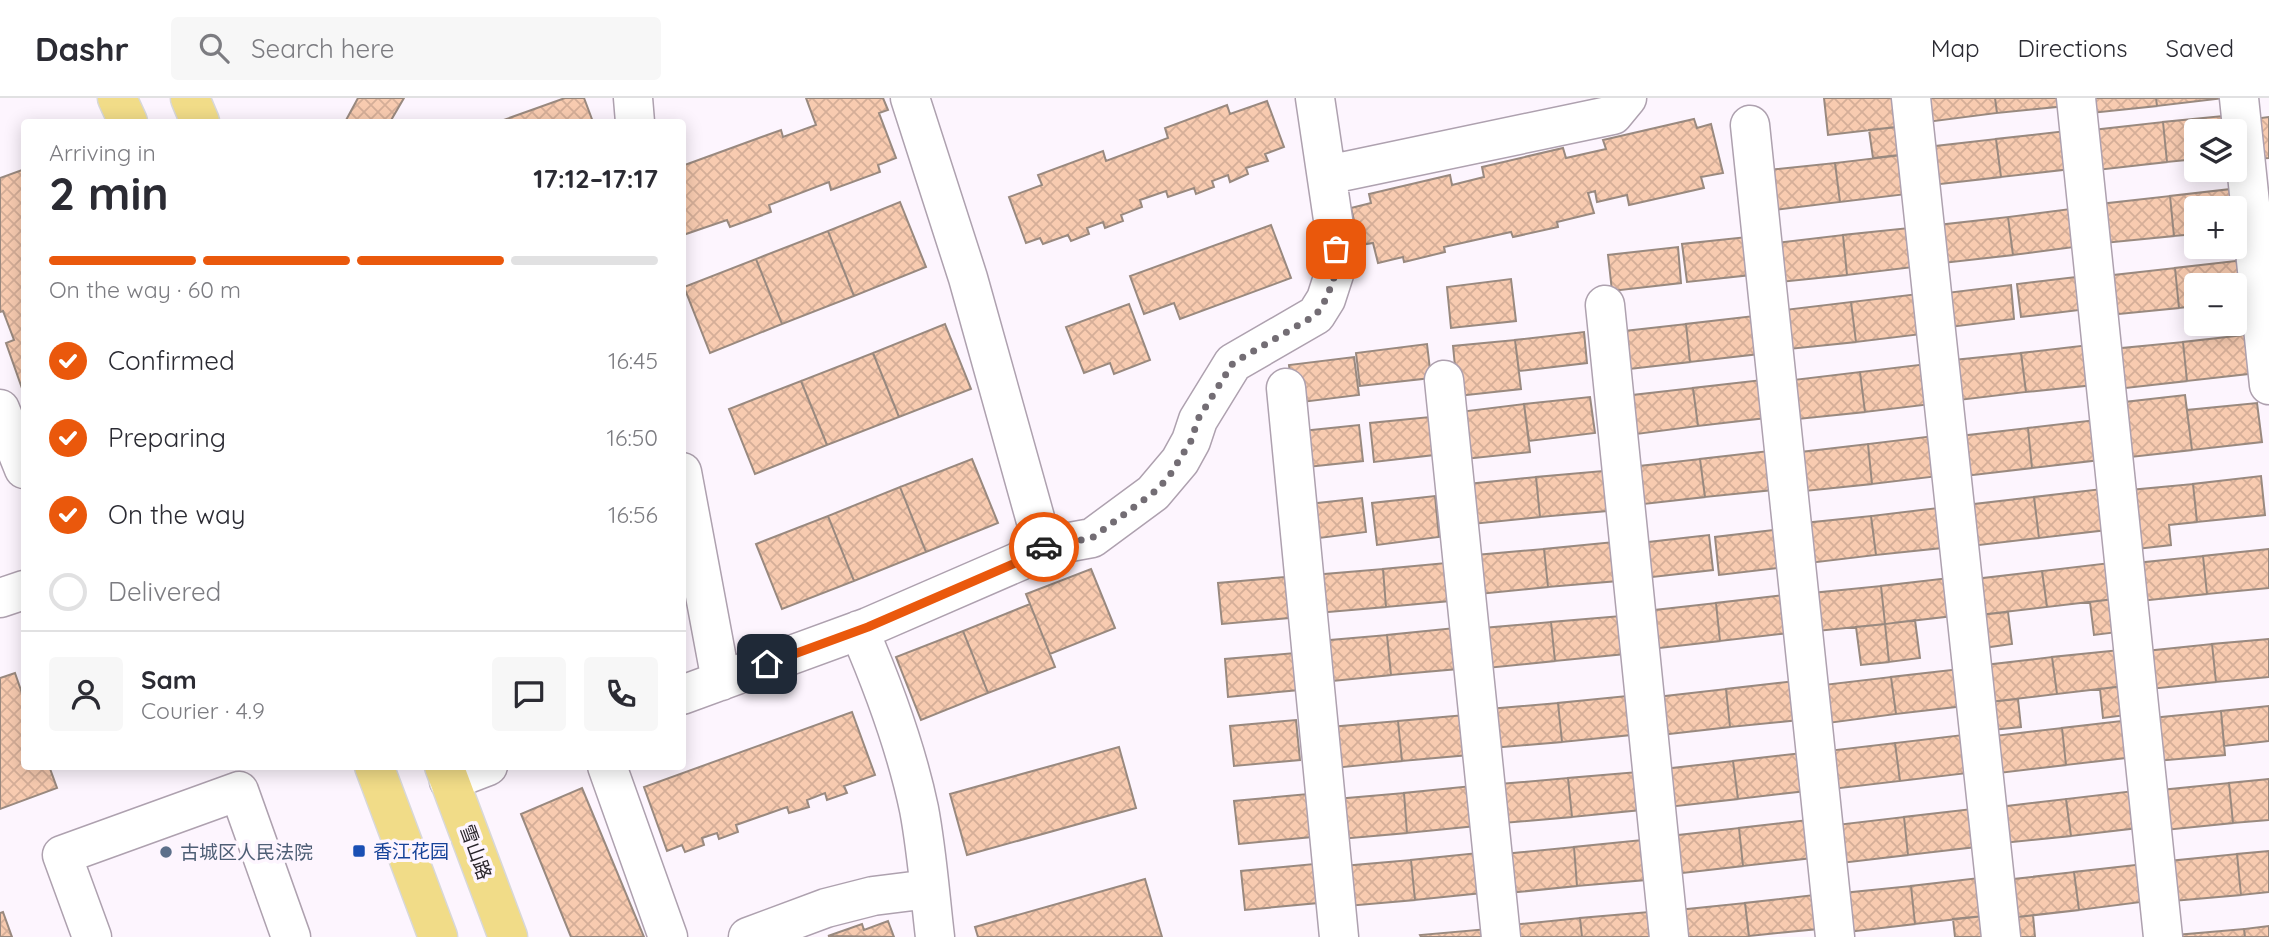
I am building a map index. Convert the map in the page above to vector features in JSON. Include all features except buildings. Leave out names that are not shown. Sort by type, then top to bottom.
[{"type":"main road","points":[[117,98],[127,119]]},
{"type":"main road","points":[[190,98],[199,119]]},
{"type":"main road","points":[[375,770],[438,937]]},
{"type":"main road","name":"雪山路","points":[[447,774],[508,937]]},
{"type":"street","points":[[633,98],[635,119]]},
{"type":"street","points":[[686,694],[859,630],[1020,561],[1032,549],[1037,525],[968,278],[910,98]]},
{"type":"street","points":[[1032,549],[1092,538],[1153,493],[1180,461],[1191,441],[1198,419],[1233,363],[1316,315],[1326,299],[1337,265],[1335,233],[1315,98]]},
{"type":"street","points":[[1327,175],[1613,115],[1627,98]]},
{"type":"street","points":[[1911,98],[2001,937]]},
{"type":"street","points":[[2076,98],[2163,937]]},
{"type":"street","points":[[2239,98],[2269,385]]},
{"type":"street","points":[[1750,125],[1835,937]]},
{"type":"street","points":[[1605,305],[1669,937]]},
{"type":"street","points":[[1444,380],[1501,937]]},
{"type":"street","points":[[1286,387],[1339,937]]},
{"type":"street","points":[[0,409],[21,462]]},
{"type":"street","points":[[686,493],[721,681]]},
{"type":"street","points":[[0,598],[21,591]]},
{"type":"street","points":[[859,630],[900,735],[919,809],[935,937]]},
{"type":"street","points":[[447,774],[468,770]]},
{"type":"street","points":[[608,770],[668,937]]},
{"type":"street","points":[[92,937],[62,855],[239,792],[291,937]]},
{"type":"street","points":[[748,937],[825,908],[873,896],[929,889]]},
{"type":"way so far","points":[[1044,547],[1092,538],[1153,493],[1168,478],[1191,441],[1198,419],[1233,363],[1316,315],[1333,281],[1337,265],[1336,249]]},
{"type":"place","name":"香江花园","points":[[359,851]]},
{"type":"place","name":"古城区人民法院","points":[[166,852]]},
{"type":"route","points":[[767,664],[868,627],[1020,561],[1032,549],[1044,547]]}]
